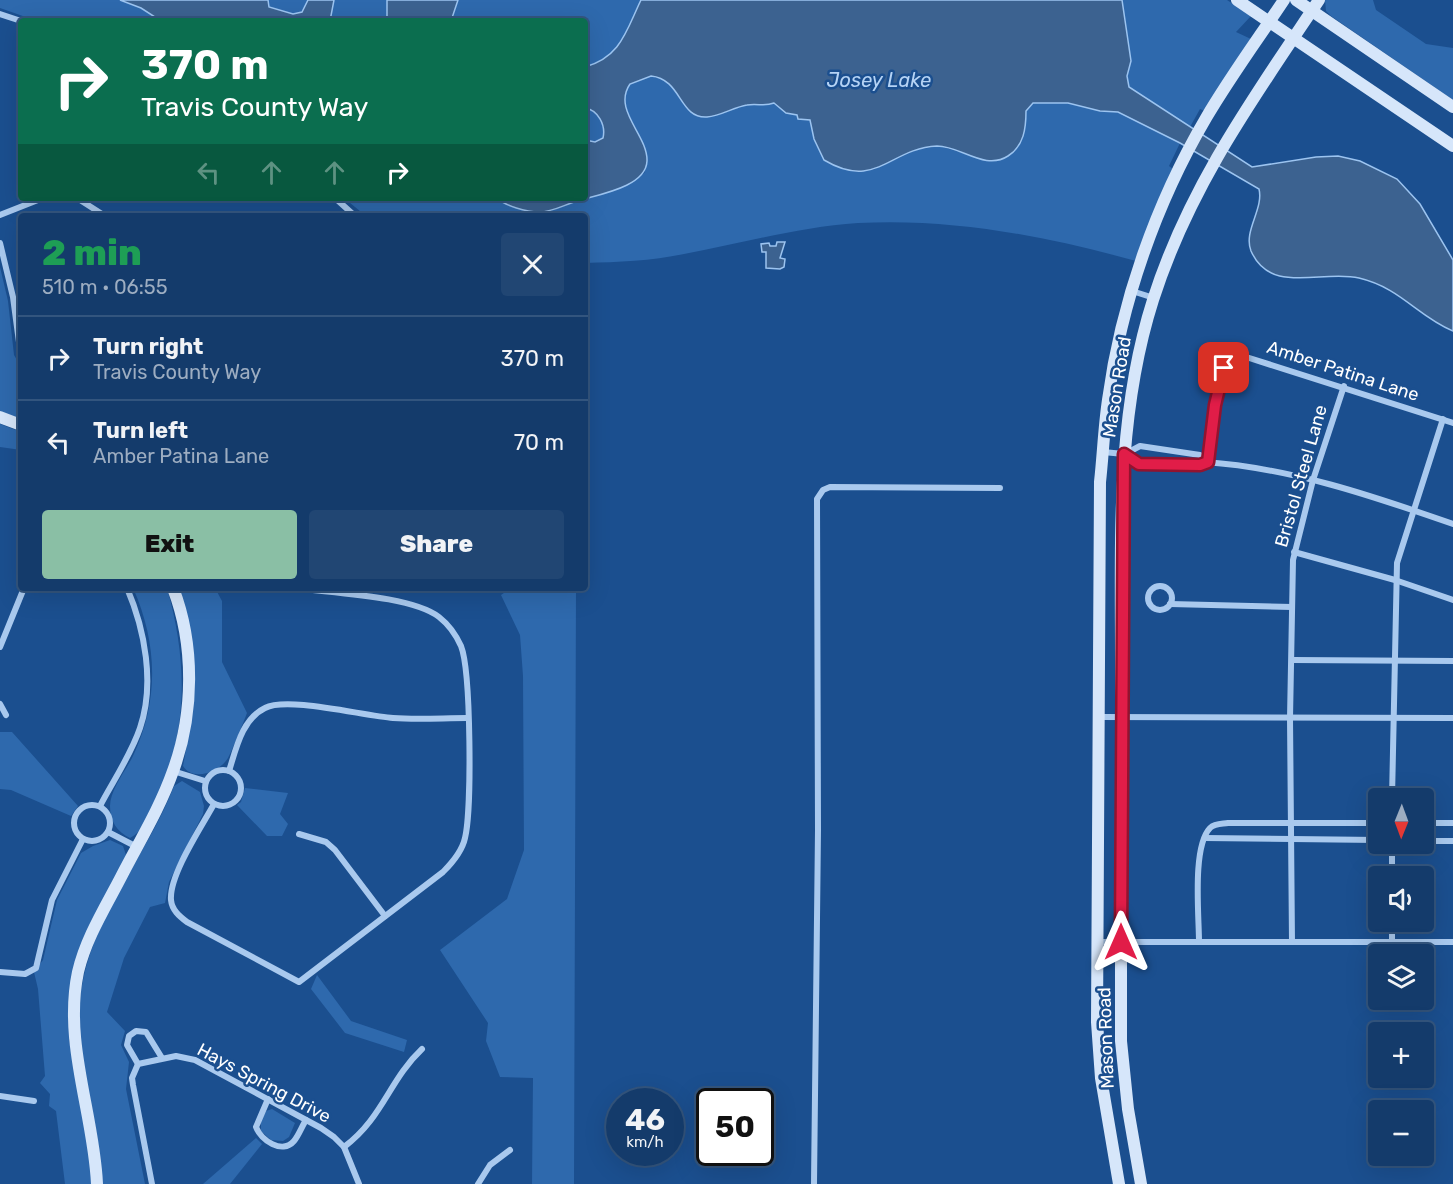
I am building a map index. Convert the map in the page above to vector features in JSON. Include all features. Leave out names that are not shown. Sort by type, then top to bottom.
[{"type":"main road","points":[[1237,0],[1453,146]]},
{"type":"main road","name":"Mason Road","points":[[1119,1184],[1101,1078],[1097,1022],[1100,482],[1108,400],[1132,291],[1149,241],[1178,171],[1205,119],[1284,0]]},
{"type":"main road","points":[[1296,0],[1315,5],[1453,107]]},
{"type":"main road","name":"Mason Road","points":[[1141,1184],[1123,1070],[1121,942],[1124,454],[1136,371],[1154,298],[1203,183],[1232,129],[1315,5]]},
{"type":"main road","points":[[0,417],[18,424]]},
{"type":"main road","points":[[98,1184],[93,1135],[75,1035],[75,998],[86,947],[173,771],[181,745],[189,688],[184,629],[174,591]]},
{"type":"street","points":[[0,14],[18,20]]},
{"type":"street","points":[[0,215],[35,201]]},
{"type":"street","points":[[82,201],[100,213]]},
{"type":"street","points":[[338,201],[352,213]]},
{"type":"street","points":[[0,243],[11,288],[18,336]]},
{"type":"street","points":[[1132,291],[1154,298]]},
{"type":"street","name":"Amber Patina Lane","points":[[1207,462],[1222,372],[1229,362],[1239,357],[1251,357],[1453,423]]},
{"type":"street","name":"Bristol Steel Lane","points":[[1292,942],[1290,718],[1294,552],[1313,480],[1344,386]]},
{"type":"street","points":[[1392,788],[1395,580],[1399,555],[1412,510],[1443,419]]},
{"type":"street","points":[[1124,454],[1140,446],[1200,455],[1207,462]]},
{"type":"street","points":[[1103,452],[1124,454],[1139,464],[1200,465],[1207,462],[1263,467],[1313,480],[1453,524]]},
{"type":"street","points":[[814,1184],[818,830],[817,499],[823,490],[830,488],[1000,488]]},
{"type":"street","points":[[1294,552],[1395,580],[1453,600]]},
{"type":"street","points":[[1170,604],[1171,593],[1167,589],[1156,587],[1148,593],[1147,599],[1152,608],[1162,610],[1170,604],[1292,607]]},
{"type":"street","points":[[0,647],[23,591]]},
{"type":"street","points":[[100,806],[136,736],[145,703],[145,651],[137,616],[128,591]]},
{"type":"street","points":[[214,804],[173,886],[171,901],[173,909],[187,922],[299,982],[453,862],[465,841],[467,718],[466,672],[461,646],[441,618],[426,609],[405,603],[318,591]]},
{"type":"street","points":[[1292,660],[1453,661]]},
{"type":"street","points":[[0,704],[6,715]]},
{"type":"street","points":[[229,771],[243,732],[258,712],[267,706],[290,704],[392,718],[467,718]]},
{"type":"street","points":[[1099,717],[1453,718]]},
{"type":"street","points":[[217,770],[229,771],[238,777],[241,792],[231,804],[224,806],[214,804],[205,795],[205,781],[217,770]]},
{"type":"street","points":[[173,771],[205,781]]},
{"type":"street","points":[[86,806],[100,806],[110,820],[108,832],[97,841],[83,839],[74,829],[75,815],[86,806]]},
{"type":"street","points":[[1199,942],[1200,847],[1210,828],[1216,824],[1368,823]]},
{"type":"street","points":[[1434,823],[1453,823]]},
{"type":"street","points":[[108,832],[137,847]]},
{"type":"street","points":[[299,834],[326,842],[335,850],[385,916]]},
{"type":"street","points":[[1205,838],[1368,840]]},
{"type":"street","points":[[0,972],[25,975],[36,968],[52,900],[83,839]]},
{"type":"street","points":[[1434,841],[1453,841]]},
{"type":"street","points":[[1392,932],[1392,942]]},
{"type":"street","points":[[1098,942],[1453,942]]},
{"type":"street","points":[[152,1184],[132,1078],[138,1064],[127,1045],[129,1036],[136,1030],[146,1032],[162,1058]]},
{"type":"street","points":[[344,1147],[373,1120],[404,1066],[422,1049]]},
{"type":"street","name":"Hays Spring Drive","points":[[138,1064],[176,1056],[195,1060],[268,1099],[321,1128],[344,1147],[358,1184]]},
{"type":"street","points":[[0,1096],[34,1101]]},
{"type":"street","points":[[268,1099],[256,1127],[259,1134],[273,1145],[282,1146],[294,1141],[306,1120]]},
{"type":"street","points":[[478,1184],[490,1165],[510,1150]]},
{"type":"shaded area","points":[[0,0],[120,0],[141,8],[156,18],[28,18],[0,8]]},
{"type":"shaded area","points":[[268,0],[308,0],[302,12],[293,14],[269,7]]},
{"type":"shaded area","points":[[334,0],[387,0],[387,18],[331,18]]},
{"type":"shaded area","points":[[458,0],[641,0],[615,50],[597,63],[588,66],[588,18],[453,18]]},
{"type":"shaded area","points":[[1122,0],[1227,0],[1251,16],[1236,32],[1251,39],[1205,111],[1200,109],[1190,127],[1129,87],[1127,76],[1131,61]]},
{"type":"shaded area","points":[[1325,0],[1373,0],[1376,10],[1426,44],[1453,48],[1453,100],[1331,16],[1326,11]]},
{"type":"shaded area","points":[[651,76],[669,82],[696,116],[716,114],[747,105],[774,103],[786,113],[793,113],[810,120],[814,139],[824,160],[873,170],[916,150],[939,146],[989,161],[1026,125],[1026,111],[1033,103],[1068,103],[1100,111],[1118,112],[1180,143],[1169,166],[1173,169],[1136,261],[1068,244],[999,231],[929,223],[893,222],[836,225],[659,258],[588,263],[588,213],[362,213],[348,201],[501,201],[530,211],[545,212],[578,201],[588,201],[588,198],[628,184],[645,172],[644,146],[626,107],[626,92],[630,84]]},
{"type":"shaded area","points":[[588,109],[600,119],[604,133],[603,138],[594,142],[588,141]]},
{"type":"shaded area","points":[[0,267],[8,301],[14,355],[18,362],[18,418],[0,412]]},
{"type":"shaded area","points":[[0,424],[18,431],[18,450],[0,447]]},
{"type":"shaded area","points":[[134,591],[168,591],[179,643],[181,698],[174,752],[165,778],[144,824],[130,838],[121,833],[115,825],[110,806],[115,787],[133,756],[141,735],[151,693],[151,651]]},
{"type":"shaded area","points":[[179,591],[217,591],[222,601],[222,662],[247,713],[228,758],[213,771],[200,774],[187,771],[183,766],[187,744]]},
{"type":"shaded area","points":[[507,591],[576,591],[574,1184],[532,1184],[533,1078],[500,1077],[486,1041],[488,1023],[440,950],[507,899],[524,850],[523,676],[520,635],[501,595]]},
{"type":"shaded area","points":[[0,732],[12,732],[78,806],[71,816],[11,790],[0,789]]},
{"type":"shaded area","points":[[182,781],[200,792],[204,806],[203,814],[169,882],[165,903],[150,907],[124,958],[107,1012],[125,1031],[121,1045],[129,1062],[126,1089],[145,1184],[102,1184],[101,1161],[84,1071],[79,1026],[85,973],[93,945],[105,918],[162,813],[174,786]]},
{"type":"shaded area","points":[[245,788],[288,793],[280,814],[288,824],[282,836],[267,836],[237,805],[241,802]]},
{"type":"shaded area","points":[[110,840],[123,846],[126,855],[69,998],[69,1040],[87,1131],[92,1184],[65,1184],[56,1111],[49,1106],[50,1094],[40,1083],[45,1076],[38,989],[34,972],[43,960],[57,900],[81,853]]},
{"type":"shaded area","points":[[317,975],[351,1021],[407,1040],[404,1052],[345,1033],[311,989]]},
{"type":"shaded area","points":[[272,1109],[295,1123],[289,1137],[283,1141],[271,1140],[261,1131],[261,1121],[266,1111]]},
{"type":"shaded area","points":[[256,1138],[262,1144],[230,1184],[203,1184]]},
{"type":"water","points":[[120,0],[268,0],[269,7],[293,14],[302,12],[308,0],[334,0],[331,18],[156,18],[141,8]]},
{"type":"water","points":[[387,0],[458,0],[452,18],[387,18]]},
{"type":"water","name":"Josey Lake","points":[[641,0],[1122,0],[1131,61],[1127,76],[1129,87],[1252,167],[1338,156],[1360,161],[1397,179],[1420,204],[1453,260],[1453,331],[1429,318],[1386,288],[1359,278],[1345,276],[1299,278],[1271,273],[1260,265],[1249,243],[1259,204],[1259,189],[1180,143],[1118,112],[1100,111],[1068,103],[1033,103],[1026,111],[1025,130],[1021,142],[1013,152],[999,160],[982,159],[937,146],[907,153],[870,170],[857,171],[842,168],[824,160],[814,139],[810,120],[798,119],[797,115],[786,113],[774,103],[747,105],[712,116],[698,116],[685,106],[669,84],[651,76],[630,84],[625,103],[646,151],[647,161],[644,170],[629,184],[588,198],[588,141],[595,142],[603,138],[604,133],[600,119],[588,109],[588,66],[597,63],[615,50]]},
{"type":"water","name":"Josey Lake","points":[[500,201],[578,201],[544,212],[534,212]]},
{"type":"water","points":[[777,242],[785,242],[780,258],[785,259],[784,267],[766,268],[766,252],[762,252],[761,244],[769,243],[770,246],[776,246]]},
{"type":"route","points":[[1121,942],[1121,613],[1124,454],[1139,464],[1166,466],[1200,465],[1208,462],[1215,405],[1224,368]]}]
